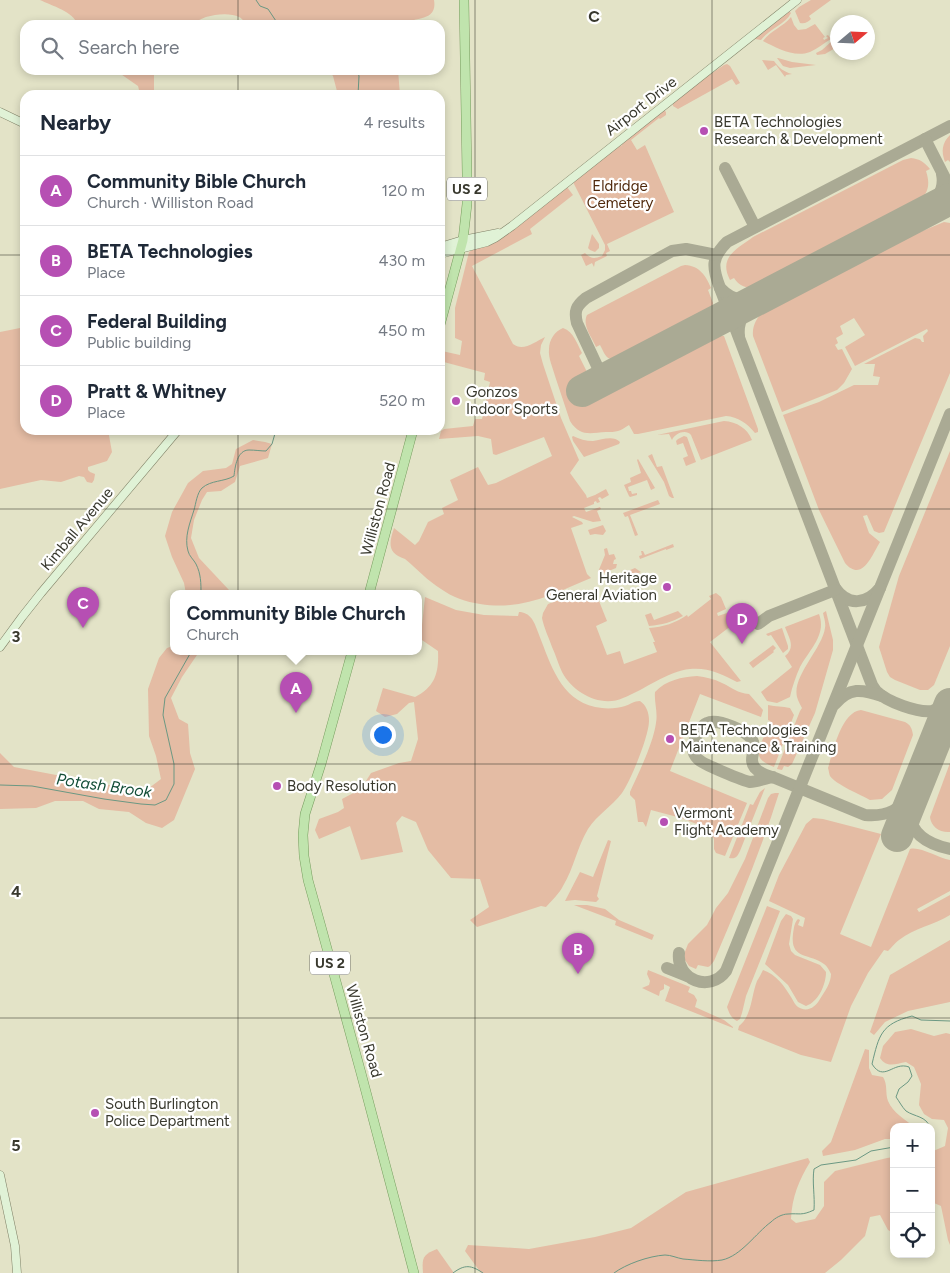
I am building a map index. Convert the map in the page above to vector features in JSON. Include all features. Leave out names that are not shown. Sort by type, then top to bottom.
[{"type":"main road","name":"US 2","points":[[445,307],[462,244],[467,204],[464,0]]},
{"type":"main road","name":"Airport Drive","points":[[462,244],[487,242],[519,220],[796,0]]},
{"type":"main road","points":[[0,112],[20,122]]},
{"type":"main road","points":[[445,246],[462,244]]},
{"type":"main road","points":[[445,252],[462,244]]},
{"type":"main road","name":"Kimball Avenue","points":[[0,647],[36,599],[174,435]]},
{"type":"main road","name":"Williston Road","points":[[370,590],[412,435]]},
{"type":"main road","name":"Williston Road","points":[[351,655],[305,814],[304,856],[308,880],[414,1273]]},
{"type":"main road","points":[[0,1175],[16,1252],[17,1273]]},
{"type":"green space","points":[[40,0],[434,0],[434,7],[428,16],[414,20],[243,20],[234,15],[221,14],[208,16],[200,20],[75,20],[72,16]]},
{"type":"green space","points":[[811,0],[831,0],[809,16],[811,19],[809,21],[800,23],[795,11]]},
{"type":"green space","points":[[789,11],[791,13],[785,21],[761,40],[755,39]]},
{"type":"green space","points":[[791,17],[798,30],[806,29],[815,24],[825,37],[823,38],[824,40],[828,38],[826,36],[828,35],[830,40],[804,54],[792,53],[763,41]]},
{"type":"green space","points":[[830,43],[830,51],[817,55],[816,53]]},
{"type":"green space","points":[[777,58],[816,65],[790,68],[783,66]]},
{"type":"green space","points":[[762,60],[774,61],[782,69],[792,74],[785,77],[776,65],[768,70]]},
{"type":"green space","points":[[727,64],[740,83],[736,85],[732,79],[678,109],[673,106],[673,103],[702,80]]},
{"type":"green space","points":[[122,75],[154,75],[154,90],[139,90],[138,86]]},
{"type":"green space","points":[[398,75],[400,90],[337,90],[333,76]]},
{"type":"green space","name":"Eldridge Cemetery","points":[[664,110],[666,115],[659,118],[631,140],[637,150],[645,145],[674,212],[607,244],[610,251],[606,253],[607,256],[595,262],[594,267],[592,263],[586,266],[581,255],[585,253],[593,258],[602,256],[605,245],[573,182],[619,145],[621,146],[621,143]]},
{"type":"green space","points":[[950,135],[950,162],[948,160],[945,162],[943,147]]},
{"type":"green space","points":[[911,158],[922,161],[930,169],[926,171],[928,179],[927,190],[920,200],[757,286],[747,287],[741,285],[734,278],[730,280],[726,265],[728,259],[731,254],[753,237],[903,160]]},
{"type":"green space","points":[[567,187],[573,195],[530,229],[532,234],[472,266],[513,344],[525,347],[545,337],[540,353],[543,364],[561,418],[579,460],[570,473],[587,498],[606,489],[609,495],[602,499],[598,498],[600,502],[597,503],[596,501],[594,504],[584,508],[586,512],[600,507],[601,509],[597,511],[601,521],[593,522],[572,517],[583,524],[571,528],[587,574],[591,578],[537,600],[510,605],[480,604],[454,597],[432,582],[405,559],[395,554],[391,547],[394,528],[415,545],[419,541],[428,522],[444,514],[442,508],[458,500],[450,480],[478,467],[488,485],[552,456],[544,437],[496,455],[493,454],[491,439],[478,436],[439,439],[440,435],[445,435],[445,429],[473,426],[475,419],[482,419],[490,382],[484,380],[485,373],[445,362],[445,352],[460,355],[462,341],[455,338],[455,308],[469,252]]},
{"type":"green space","points":[[944,222],[950,223],[950,373],[884,532],[874,531],[867,515],[863,516],[869,533],[880,542],[866,565],[857,570],[845,563],[819,510],[783,415],[819,402],[854,385],[878,385],[880,377],[873,376],[875,364],[864,364],[915,338],[924,342],[923,336],[928,331],[927,329],[855,366],[845,347],[865,335],[854,318],[840,326],[843,334],[836,338],[838,343],[835,345],[838,350],[842,349],[852,369],[844,383],[837,390],[782,412],[753,336],[753,328],[764,310],[908,237]]},
{"type":"green space","points":[[592,234],[599,244],[599,248],[595,252],[588,248]]},
{"type":"green space","points":[[685,265],[695,267],[707,279],[711,288],[708,290],[713,303],[712,308],[618,358],[608,358],[600,345],[596,347],[587,327],[587,315]]},
{"type":"green space","points":[[20,328],[20,435],[109,435],[112,452],[107,461],[88,467],[90,472],[95,474],[92,483],[79,476],[61,482],[41,480],[0,489],[0,332]]},
{"type":"green space","points":[[563,328],[573,335],[582,353],[579,356],[588,374],[576,380],[588,401],[716,335],[724,336],[758,432],[755,433],[738,419],[726,416],[638,434],[634,434],[629,425],[615,432],[586,433],[578,430],[570,421],[549,356],[551,339],[557,331]]},
{"type":"green space","points":[[724,421],[741,426],[752,440],[701,460],[689,433],[676,435],[672,440],[669,434],[657,435]]},
{"type":"green space","points":[[573,436],[588,441],[611,438],[620,442],[584,457],[573,441]]},
{"type":"green space","points":[[684,436],[687,437],[696,462],[686,466],[683,458],[688,456],[683,443],[677,445],[676,441]]},
{"type":"green space","points":[[253,440],[272,444],[268,458],[240,466],[235,482],[221,491],[207,492],[194,520],[191,538],[199,558],[229,590],[185,590],[165,536],[172,512],[188,483],[203,471],[226,468],[232,464],[236,449]]},
{"type":"green space","points":[[950,451],[950,646],[934,685],[928,690],[920,690],[890,677],[879,647],[899,576]]},
{"type":"green space","points":[[652,454],[657,467],[662,466],[674,498],[669,496],[664,482],[648,456]]},
{"type":"green space","points":[[638,459],[655,488],[651,490],[647,480],[628,487],[632,494],[637,493],[637,495],[630,497],[624,485],[631,482],[630,478],[641,473]]},
{"type":"green space","points":[[658,500],[660,504],[630,515],[638,535],[635,536],[628,516],[625,517],[623,513]]},
{"type":"green space","points":[[603,525],[606,531],[603,535],[590,535],[588,530]]},
{"type":"green space","points":[[673,544],[674,547],[640,559],[641,551],[645,555]]},
{"type":"green space","points":[[607,548],[609,555],[614,554],[616,559],[613,564],[617,564],[616,568],[599,575],[598,572],[605,555],[604,549]]},
{"type":"green space","points":[[635,568],[641,572],[625,579],[623,573]]},
{"type":"green space","points":[[581,591],[590,591],[597,596],[607,621],[596,626],[607,655],[620,651],[624,664],[657,652],[649,628],[669,624],[687,615],[688,617],[711,599],[709,596],[716,593],[721,597],[726,609],[717,613],[718,616],[727,613],[729,616],[746,609],[749,612],[710,642],[741,681],[737,682],[708,670],[690,669],[673,673],[631,695],[615,701],[597,700],[588,697],[573,686],[562,672],[542,618],[548,604]]},
{"type":"green space","points":[[425,597],[456,610],[484,615],[518,616],[519,612],[523,612],[535,624],[550,663],[569,693],[589,705],[602,708],[625,706],[636,701],[640,701],[645,707],[649,721],[648,728],[639,758],[630,778],[622,793],[588,829],[567,879],[546,907],[541,906],[477,927],[470,920],[489,907],[480,879],[451,878],[428,850],[416,822],[402,816],[396,823],[403,852],[361,860],[350,826],[319,839],[315,830],[319,819],[344,808],[342,799],[361,789],[371,773],[399,763],[411,761],[418,739],[414,702],[409,703],[397,714],[385,717],[376,711],[383,688],[415,697],[431,684],[438,666],[438,651],[422,640]]},
{"type":"green space","points":[[678,611],[683,616],[654,626],[649,626],[645,615],[651,613],[654,620]]},
{"type":"green space","points":[[826,611],[833,640],[833,650],[815,713],[792,764],[788,767],[784,766],[782,770],[777,769],[802,708],[797,697],[799,680],[823,636],[825,622],[823,613]]},
{"type":"green space","points":[[819,614],[821,629],[819,636],[800,667],[790,697],[777,703],[767,701],[761,692],[792,667],[785,656],[791,646],[785,627]]},
{"type":"green space","points":[[782,628],[788,646],[788,649],[783,653],[771,635],[768,636],[766,634]]},
{"type":"green space","points":[[773,645],[776,648],[774,652],[753,668],[749,663]]},
{"type":"green space","points":[[170,647],[170,655],[197,655],[171,698],[179,719],[188,724],[190,753],[195,769],[174,820],[162,828],[146,823],[129,812],[99,809],[83,801],[55,801],[36,808],[0,809],[0,753],[14,767],[130,789],[145,791],[161,779],[149,736],[148,689],[159,658]]},
{"type":"green space","points":[[697,676],[713,679],[749,694],[763,710],[761,717],[700,694],[670,771],[747,803],[725,856],[716,853],[714,839],[707,828],[681,818],[651,810],[646,827],[643,822],[638,822],[635,800],[630,795],[649,749],[654,731],[656,719],[655,692],[674,680]]},
{"type":"green space","points":[[768,705],[790,708],[794,715],[774,767],[761,759],[758,751],[770,721],[768,720]]},
{"type":"green space","points":[[861,710],[905,722],[910,726],[913,735],[892,790],[882,799],[870,800],[848,789],[829,774],[828,768],[835,743],[843,725],[854,712]]},
{"type":"green space","points":[[950,763],[950,832],[946,832],[934,826],[930,817]]},
{"type":"green space","points":[[765,788],[739,853],[735,858],[729,858],[750,804],[753,805],[760,792]]},
{"type":"green space","points":[[779,793],[765,835],[714,961],[708,967],[698,965],[696,969],[689,966],[683,957],[688,944],[707,925],[716,908],[728,893],[745,859],[768,798],[771,794]]},
{"type":"green space","points":[[813,818],[881,834],[840,934],[871,947],[910,849],[919,849],[950,860],[950,891],[917,909],[919,912],[950,895],[950,915],[911,932],[888,951],[884,950],[868,973],[851,1006],[831,1062],[801,1055],[738,1030],[749,1011],[757,981],[763,970],[780,981],[796,1005],[801,1009],[811,1008],[816,1004],[830,981],[831,974],[825,965],[802,955],[794,948],[793,934],[795,924],[798,919],[800,920],[798,925],[803,927],[805,918],[769,901],[779,875],[806,824]]},
{"type":"green space","points":[[608,840],[611,841],[597,896],[599,899],[596,902],[565,901],[580,872],[593,877]]},
{"type":"green space","points":[[574,905],[587,905],[605,909],[619,920],[654,935],[652,940],[615,925],[616,921]]},
{"type":"green space","points":[[767,906],[780,911],[746,996],[740,1019],[737,1021],[733,1018],[727,1007]]},
{"type":"green space","points":[[786,914],[793,919],[789,944],[791,951],[795,955],[820,965],[826,972],[825,982],[818,997],[806,1006],[798,1002],[788,985],[765,964],[781,921]]},
{"type":"green space","points":[[950,940],[950,1002],[908,1011],[885,1022],[874,1035],[870,1032],[890,975]]},
{"type":"green space","points":[[648,970],[690,987],[688,992],[694,995],[697,1000],[695,1007],[724,1020],[733,1028],[665,1001],[670,987],[664,984],[664,989],[660,991],[659,996],[642,988],[649,985]]},
{"type":"green space","points":[[911,1029],[934,1036],[950,1034],[950,1245],[941,1206],[935,1203],[935,1150],[945,1146],[948,1128],[944,1120],[932,1119],[924,1114],[919,1105],[921,1084],[914,1067],[906,1062],[888,1064],[880,1058],[883,1046],[895,1032]]},
{"type":"green space","points":[[865,1049],[869,1050],[869,1068],[872,1075],[883,1077],[890,1105],[909,1123],[890,1123],[890,1139],[855,1150],[823,1156],[822,1151],[831,1142]]},
{"type":"green space","points":[[808,1158],[810,1162],[797,1189],[791,1219],[796,1223],[815,1219],[824,1206],[824,1182],[835,1171],[890,1158],[890,1231],[880,1215],[870,1217],[865,1236],[825,1273],[481,1273],[465,1251],[468,1245],[529,1249],[595,1237],[631,1228],[686,1192]]},
{"type":"green space","points":[[437,1249],[454,1273],[423,1273],[424,1258],[428,1253]]},
{"type":"waterway","name":"Potash Brook","points":[[256,0],[260,6],[268,9],[275,20]]},
{"type":"waterway","name":"Potash Brook","points":[[358,90],[359,75]]},
{"type":"waterway","name":"Potash Brook","points":[[201,590],[199,571],[187,546],[189,525],[199,493],[206,485],[234,476],[239,456],[249,450],[266,451],[272,444],[275,435]]},
{"type":"waterway","name":"Potash Brook","points":[[0,785],[32,786],[141,804],[155,805],[166,800],[174,784],[174,764],[163,715],[165,698],[189,655]]},
{"type":"waterway","points":[[928,1123],[906,1111],[896,1097],[899,1089],[912,1076],[909,1067],[903,1066],[881,1072],[872,1064],[883,1032],[894,1023],[912,1016],[921,1020],[950,1021]]},
{"type":"waterway","points":[[614,1273],[631,1264],[659,1256],[667,1255],[683,1259],[708,1261],[729,1258],[781,1215],[803,1214],[814,1210],[814,1169],[821,1165],[856,1160],[871,1151],[890,1148]]},
{"type":"waterway","points":[[453,1273],[465,1267],[475,1268],[483,1273]]},
{"type":"taxiway","points":[[950,126],[727,242],[718,253],[714,263],[715,274],[720,288],[872,685],[876,691],[887,699],[919,710],[932,711],[950,701]]},
{"type":"taxiway","points":[[925,139],[950,188]]},
{"type":"taxiway","points":[[725,168],[755,227]]},
{"type":"taxiway","points":[[920,215],[937,198],[942,187],[942,174]]},
{"type":"taxiway","points":[[923,214],[950,208]]},
{"type":"taxiway","points":[[626,368],[612,373],[598,368],[577,323],[576,312],[580,304],[586,298],[672,251],[686,249],[716,255]]},
{"type":"taxiway","points":[[720,288],[733,298],[740,299],[752,298],[774,291],[745,314],[739,327],[739,336]]},
{"type":"taxiway","points":[[705,327],[722,315],[726,303]]},
{"type":"taxiway","points":[[835,588],[840,594],[852,601],[863,600],[880,588],[950,414]]},
{"type":"taxiway","points":[[679,953],[683,970],[695,980],[711,981],[719,978],[726,971],[880,588]]},
{"type":"taxiway","points":[[758,624],[769,616],[835,590]]},
{"type":"taxiway","points":[[835,704],[840,698],[856,691],[882,696]]},
{"type":"taxiway","points":[[773,777],[770,778],[750,782],[723,772],[698,759],[693,749],[694,742],[701,728],[705,724],[712,722],[733,726],[751,738],[754,749],[752,762],[759,772],[764,774],[770,776],[772,777],[775,778],[865,815],[881,815],[893,811],[915,793]]},
{"type":"taxiway","points":[[912,798],[911,822],[918,834],[936,845],[950,849]]},
{"type":"taxiway","points":[[667,968],[687,976]]},
{"type":"runway","points":[[582,391],[950,199]]},
{"type":"runway","points":[[897,836],[950,704]]},
{"type":"place","name":"BETA Technologies Research & Development","points":[[704,131]]},
{"type":"place","name":"Gonzos Indoor Sports","points":[[456,401]]},
{"type":"place","name":"Heritage General Aviation","points":[[667,587]]},
{"type":"place","name":"Federal Building","points":[[83,628]]},
{"type":"place","name":"Pratt & Whitney","points":[[742,644]]},
{"type":"place","name":"Community Bible Church","points":[[296,713]]},
{"type":"place","name":"BETA Technologies Maintenance & Training","points":[[670,739]]},
{"type":"place","name":"Body Resolution","points":[[277,786]]},
{"type":"place","name":"Vermont Flight Academy","points":[[664,822]]},
{"type":"place","name":"BETA Technologies","points":[[578,974]]},
{"type":"place","name":"South Burlington Police Department","points":[[95,1113]]}]
